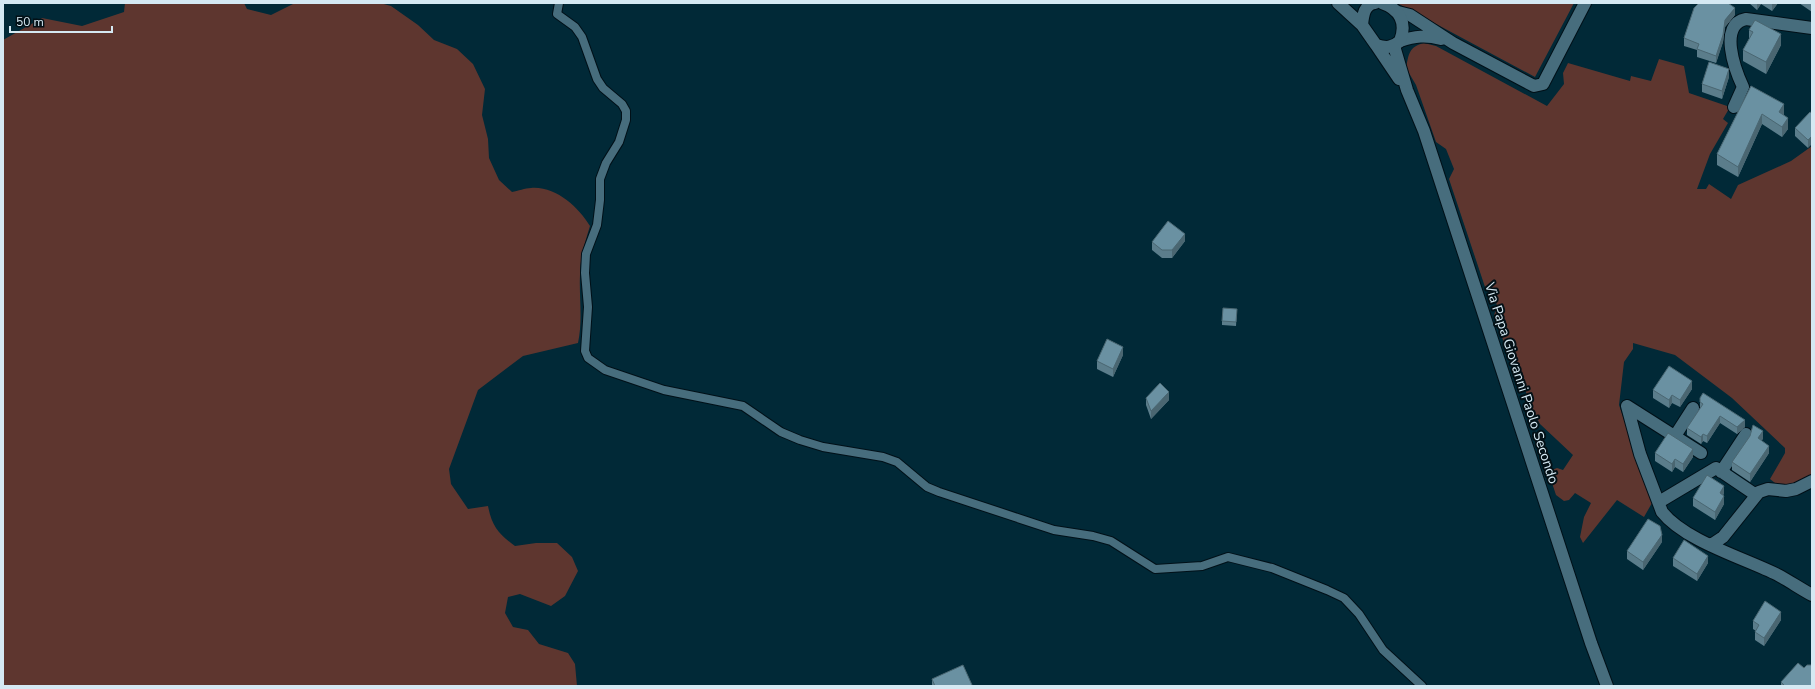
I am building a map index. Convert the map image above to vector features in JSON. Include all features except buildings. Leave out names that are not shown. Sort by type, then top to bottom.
[{"type":"street","points":[[1338,3],[1362,25],[1407,90]]},
{"type":"street","points":[[1362,25],[1365,9],[1371,4],[1375,3]]},
{"type":"street","points":[[1389,6],[1410,15],[1453,44],[1534,86],[1543,84],[1585,3]]},
{"type":"street","points":[[1389,6],[1403,24],[1397,43],[1407,90]]},
{"type":"street","points":[[1734,107],[1743,87],[1732,60],[1731,46],[1734,24],[1739,20],[1746,19],[1812,28]]},
{"type":"street","points":[[1376,45],[1386,47],[1416,36],[1429,36],[1453,44]]},
{"type":"street","name":"Via Papa Giovanni Paolo Secondo","points":[[1407,90],[1424,131],[1586,628],[1607,686]]},
{"type":"street","points":[[1701,454],[1627,406],[1640,454],[1662,512],[1668,519],[1711,545],[1778,575],[1812,595]]},
{"type":"street","points":[[1675,436],[1693,408]]},
{"type":"street","points":[[1721,472],[1746,434]]},
{"type":"street","points":[[1659,502],[1716,468],[1756,495]]},
{"type":"street","points":[[1711,545],[1723,536],[1756,495],[1768,489],[1786,491],[1796,489],[1812,481]]},
{"type":"lane","points":[[559,3],[557,14],[575,27],[582,37],[587,54],[600,83],[622,104],[626,111],[626,120],[619,142],[606,163],[600,179],[600,200],[597,225],[586,254],[585,273],[588,307],[585,351],[588,358],[605,370],[664,390],[743,406],[781,432],[800,440],[823,447],[883,457],[897,462],[927,487],[939,492],[1054,530],[1093,536],[1111,541],[1155,569],[1202,566],[1228,557],[1272,568],[1344,598],[1359,614],[1383,650],[1422,686]]},
{"type":"shaded area","points":[[125,3],[244,3],[247,9],[271,15],[295,3],[380,3],[391,6],[418,25],[434,40],[457,49],[473,64],[485,89],[482,115],[488,139],[489,158],[499,180],[512,192],[529,188],[540,188],[557,194],[573,205],[590,226],[580,269],[580,326],[578,343],[523,356],[478,390],[449,469],[451,484],[468,509],[488,506],[494,525],[500,534],[515,546],[536,543],[557,543],[572,557],[578,571],[565,596],[551,606],[520,594],[508,597],[505,613],[513,627],[528,630],[539,644],[568,653],[575,664],[577,686],[3,686],[3,40],[42,18],[82,26],[124,12]]},
{"type":"shaded area","points":[[1397,3],[1574,3],[1535,77]]},
{"type":"shaded area","points":[[1424,43],[1436,46],[1547,106],[1564,84],[1563,73],[1568,63],[1630,81],[1631,76],[1651,81],[1659,59],[1684,66],[1689,93],[1730,107],[1723,119],[1728,123],[1710,154],[1697,189],[1706,189],[1709,184],[1731,199],[1738,185],[1791,161],[1812,146],[1812,476],[1806,481],[1780,487],[1770,479],[1785,453],[1785,448],[1732,398],[1675,355],[1633,343],[1633,349],[1624,362],[1619,405],[1652,503],[1644,517],[1617,500],[1583,543],[1580,537],[1584,517],[1591,503],[1575,493],[1569,500],[1564,501],[1556,495],[1549,474],[1552,470],[1557,468],[1563,470],[1573,455],[1540,424],[1529,405],[1531,397],[1527,395],[1520,377],[1516,376],[1494,315],[1497,307],[1495,295],[1486,290],[1449,179],[1454,169],[1446,149],[1436,142],[1416,85],[1406,68],[1410,51],[1415,46]]}]
